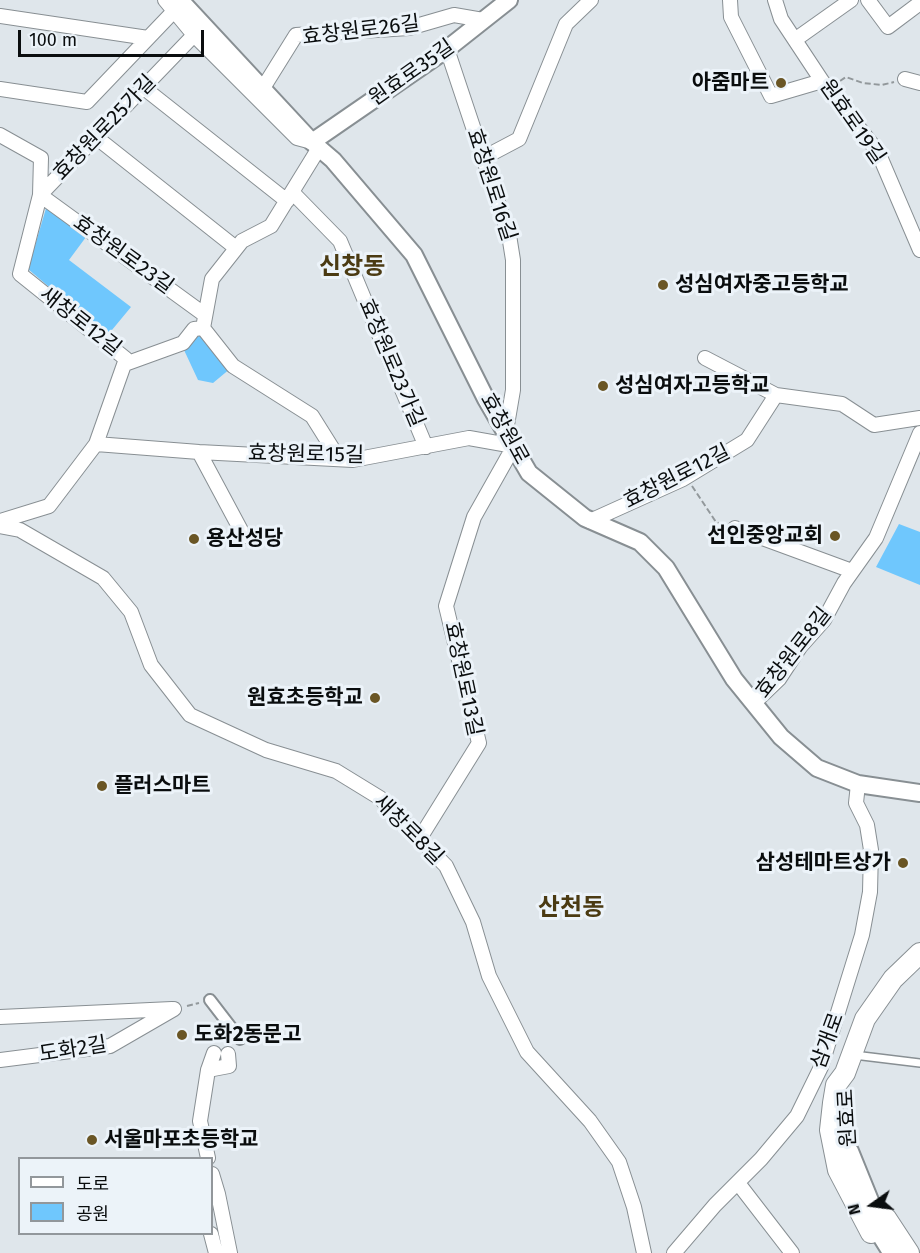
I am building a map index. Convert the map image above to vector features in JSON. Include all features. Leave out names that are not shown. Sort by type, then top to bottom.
[{"type":"highway","points":[[847,1152],[875,1221],[895,1253]]},
{"type":"main road","name":"원효로","points":[[883,1253],[837,1170],[830,1130],[833,1103],[836,1085],[845,1073],[865,1019],[893,979],[920,953]]},
{"type":"main road","name":"원효로","points":[[845,1073],[843,1121],[847,1152],[909,1253]]},
{"type":"street","points":[[451,0],[454,15]]},
{"type":"street","name":"원효로35길","points":[[316,145],[447,49],[509,0]]},
{"type":"street","points":[[483,158],[519,139],[566,24],[591,0]]},
{"type":"street","points":[[730,0],[731,17],[771,96],[824,85]]},
{"type":"street","name":"원효로19길","points":[[775,0],[781,19],[824,85],[878,152],[920,250]]},
{"type":"street","points":[[796,39],[851,0]]},
{"type":"street","points":[[868,0],[888,27],[920,3]]},
{"type":"street","points":[[0,89],[87,102],[148,38],[173,4],[194,35],[297,138],[316,145],[290,197],[271,226],[242,241],[212,279],[204,321],[183,343],[125,364]]},
{"type":"street","name":"효창원로","points":[[173,4],[263,88],[333,160],[414,255],[486,399],[529,473],[590,521],[640,542],[666,568],[734,679],[781,737],[816,768],[858,784],[920,793]]},
{"type":"street","name":"효창원로26길","points":[[263,88],[296,35],[409,28],[454,15],[483,20]]},
{"type":"street","points":[[0,16],[148,38]]},
{"type":"street","name":"효창원로25가길","points":[[40,195],[194,35]]},
{"type":"street","name":"효창원로16길","points":[[447,49],[509,235],[513,260],[513,390],[506,431]]},
{"type":"street","points":[[905,79],[920,83]]},
{"type":"street","points":[[144,88],[290,197]]},
{"type":"street","name":"새창로12길","points":[[0,135],[40,158],[40,195],[20,274],[126,359],[96,444],[49,506],[0,521]]},
{"type":"street","points":[[96,138],[236,248]]},
{"type":"street","name":"효창원로23길","points":[[40,195],[204,321],[233,366],[312,416],[339,459]]},
{"type":"street","name":"효창원로23가길","points":[[290,197],[340,241],[426,447]]},
{"type":"street","points":[[705,358],[776,395],[842,404],[874,425],[920,417]]},
{"type":"street","name":"효창원로12길","points":[[590,521],[683,479],[747,440],[776,395]]},
{"type":"street","name":"효창원로8길","points":[[754,703],[779,679],[800,647],[824,620],[852,572],[876,538],[920,433]]},
{"type":"street","name":"효창원로15길","points":[[96,444],[353,460],[469,438],[514,446]]},
{"type":"street","name":"효창원로13길","points":[[420,838],[478,743],[447,606],[474,517],[514,446]]},
{"type":"street","points":[[199,452],[244,536]]},
{"type":"street","name":"새창로8길","points":[[0,526],[20,530],[103,578],[131,612],[151,665],[190,715],[266,750],[336,771],[380,798],[446,866],[473,922],[489,976],[527,1052],[590,1121],[619,1162],[634,1208],[644,1253]]},
{"type":"street","points":[[735,528],[852,572]]},
{"type":"street","name":"삼개로","points":[[674,1253],[796,1116],[821,1067],[856,956],[870,892],[871,850],[867,825],[856,803],[858,784]]},
{"type":"street","points":[[210,1000],[240,1039]]},
{"type":"street","points":[[0,1017],[174,1009]]},
{"type":"street","name":"도화2길","points":[[0,1060],[110,1046],[174,1009]]},
{"type":"street","points":[[208,1157],[200,1121],[208,1070],[221,1054]]},
{"type":"street","points":[[213,1177],[231,1253]]},
{"type":"street","points":[[738,1183],[792,1253]]},
{"type":"street","points":[[212,1235],[216,1253]]},
{"type":"lane","points":[[852,1054],[920,1063]]},
{"type":"path","points":[[824,85],[846,77],[863,83],[882,85],[905,79]]},
{"type":"path","points":[[690,483],[716,522],[735,528]]},
{"type":"path","points":[[174,1009],[210,1000]]},
{"type":"green space","points":[[47,205],[86,237],[69,260],[131,307],[107,336],[28,269]]},
{"type":"green space","points":[[203,333],[231,368],[213,383],[198,380],[184,350],[198,334]]},
{"type":"green space","points":[[899,524],[920,532],[920,585],[876,567]]},
{"type":"place","name":"아줌마트","points":[[781,83]]},
{"type":"place","name":"성심여자중고등학교","points":[[663,285]]},
{"type":"place","name":"성심여자고등학교","points":[[603,386]]},
{"type":"place","name":"선인중앙교회","points":[[835,536]]},
{"type":"place","name":"용산성당","points":[[194,539]]},
{"type":"place","name":"원효초등학교","points":[[375,698]]},
{"type":"place","name":"플러스마트","points":[[102,786]]},
{"type":"place","name":"삼성테마트상가","points":[[903,863]]},
{"type":"place","name":"도화2동문고","points":[[182,1035]]},
{"type":"place","name":"서울마포초등학교","points":[[92,1140]]},
{"type":"district","name":"신창동","points":[[352,267]]},
{"type":"district","name":"산천동","points":[[571,908]]}]
